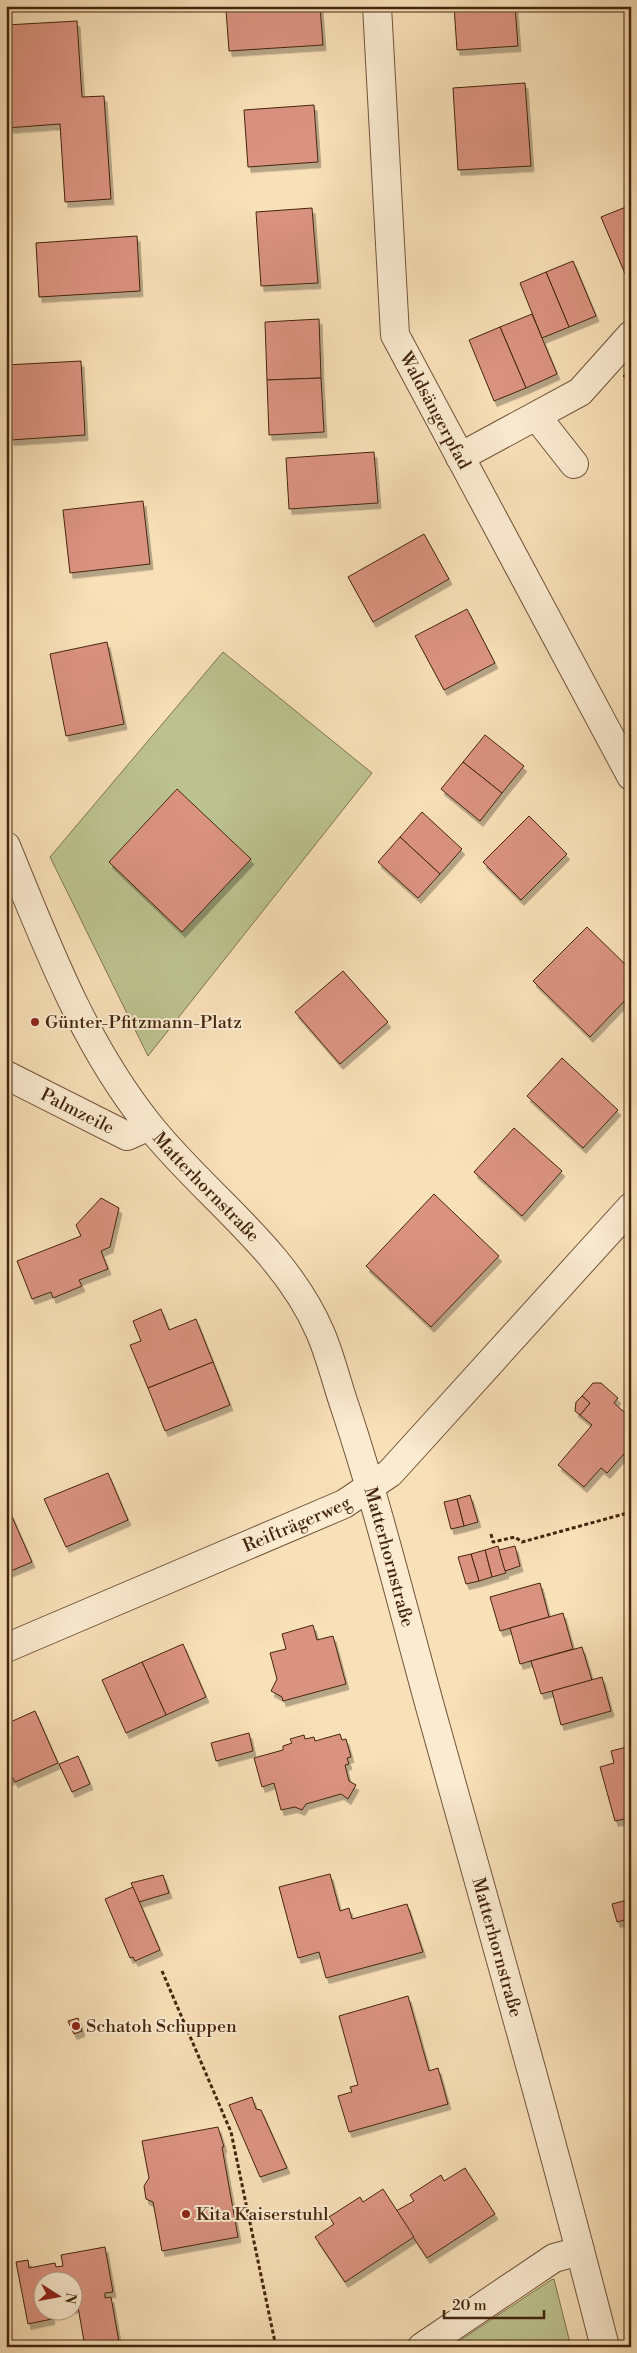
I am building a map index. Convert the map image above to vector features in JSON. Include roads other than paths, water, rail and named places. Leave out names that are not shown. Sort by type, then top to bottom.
[{"type":"street","name":"Waldsängerpfad","points":[[377,6],[396,335],[631,776]]},
{"type":"street","points":[[460,457],[537,417],[580,392],[631,335]]},
{"type":"street","points":[[537,417],[574,464]]},
{"type":"street","name":"Matterhornstraße","points":[[6,846],[65,990],[119,1084],[149,1126],[195,1178],[273,1258],[297,1290],[320,1332],[370,1487],[580,2251],[604,2347]]},
{"type":"street","name":"Palmzeile","points":[[6,1075],[127,1136],[149,1126]]},
{"type":"street","name":"Reifträgerweg","points":[[6,1648],[344,1504],[390,1473],[631,1207]]},
{"type":"street","points":[[422,2347],[554,2258],[580,2251]]},
{"type":"place","name":"Günter-Pfitzmann-Platz","points":[[35,1022]]},
{"type":"place","name":"Schatoh Schuppen","points":[[76,2026]]},
{"type":"place","name":"Kita Kaiserstuhl","points":[[186,2214]]}]
